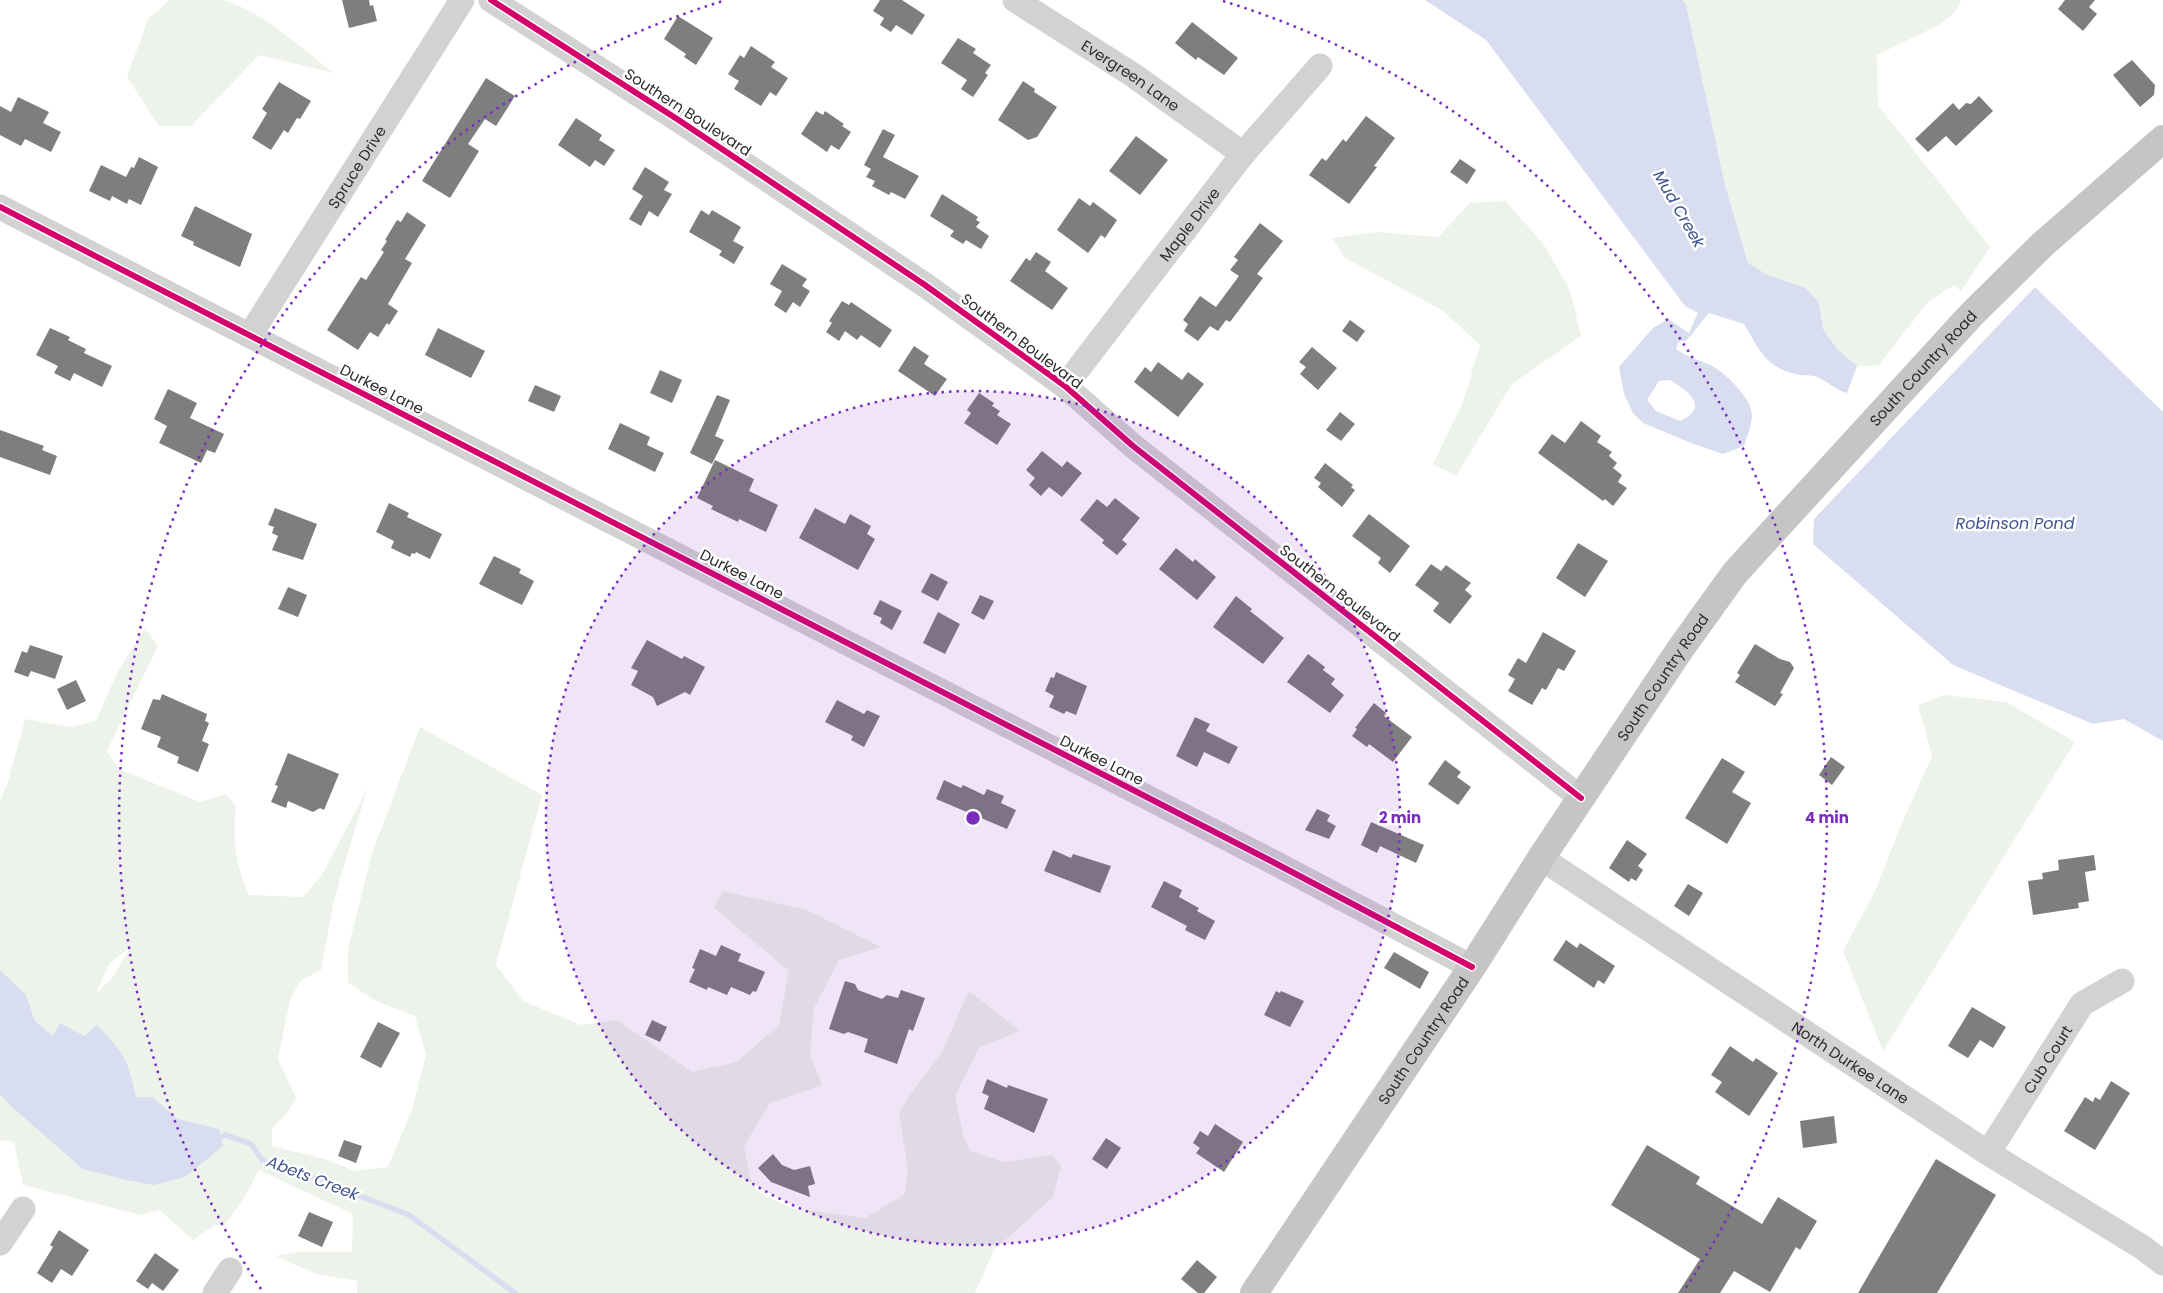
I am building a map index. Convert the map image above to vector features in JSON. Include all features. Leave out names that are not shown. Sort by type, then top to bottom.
[{"type":"main road","name":"South Country Road","points":[[1254,1293],[1472,967],[1541,858],[1681,648],[1735,573],[1971,315],[2042,245],[2163,139]]},
{"type":"street","name":"Spruce Drive","points":[[250,335],[462,0]]},
{"type":"street","name":"Southern Boulevard","points":[[491,0],[677,119],[925,285],[1065,386],[1133,446],[1581,798]]},
{"type":"street","name":"Evergreen Lane","points":[[1015,0],[1134,75],[1243,154]]},
{"type":"street","name":"Maple Drive","points":[[1065,386],[1243,154],[1320,66]]},
{"type":"street","name":"Durkee Lane","points":[[0,207],[1396,926],[1472,967]]},
{"type":"street","name":"North Durkee Lane","points":[[1541,858],[1988,1154],[2142,1247],[2163,1263]]},
{"type":"street","name":"Cub Court","points":[[1988,1154],[2082,1004],[2122,981]]},
{"type":"street","points":[[0,1243],[23,1209]]},
{"type":"street","points":[[214,1293],[230,1270]]},
{"type":"shaded area","points":[[170,0],[220,0],[234,4],[280,30],[334,73],[259,55],[191,126],[159,126],[127,77],[148,19]]},
{"type":"shaded area","points":[[1682,0],[1961,0],[1956,11],[1939,25],[1877,55],[1878,105],[1990,247],[1961,291],[1954,285],[1928,302],[1878,366],[1857,366],[1837,349],[1823,329],[1819,303],[1806,288],[1768,275],[1748,263],[1725,185],[1686,4]]},
{"type":"shaded area","points":[[1506,201],[1544,245],[1570,290],[1581,336],[1512,384],[1456,476],[1433,464],[1463,402],[1480,345],[1442,310],[1345,258],[1332,238],[1376,232],[1438,237],[1470,203]]},
{"type":"shaded area","points":[[145,628],[158,646],[107,751],[119,769],[200,802],[226,794],[236,806],[236,851],[240,872],[249,895],[303,897],[322,875],[367,789],[334,900],[321,970],[300,981],[290,1000],[278,1059],[296,1098],[287,1113],[272,1128],[272,1146],[325,1159],[355,1171],[388,1167],[412,1110],[426,1055],[415,1016],[374,1000],[348,982],[348,949],[372,853],[420,727],[542,795],[496,965],[523,1001],[581,1025],[617,1020],[692,1072],[737,1062],[779,1025],[789,971],[714,908],[723,891],[807,910],[881,947],[839,960],[814,1008],[810,1055],[822,1085],[770,1103],[744,1146],[750,1178],[758,1192],[791,1208],[865,1218],[905,1194],[908,1169],[899,1113],[916,1086],[941,1054],[969,991],[1020,1031],[979,1048],[955,1096],[963,1135],[970,1151],[1004,1162],[1052,1155],[1061,1166],[1053,1197],[994,1250],[975,1293],[357,1293],[357,1281],[316,1274],[276,1256],[299,1252],[352,1252],[353,1214],[259,1170],[244,1198],[224,1226],[215,1225],[193,1240],[159,1210],[141,1215],[23,1185],[14,1142],[0,1140],[0,1018],[37,1054],[102,1031],[97,1026],[84,1036],[53,1036],[35,1021],[26,995],[0,970],[0,802],[9,778],[25,719],[71,727],[96,721],[116,675]],"holes":[[[131,946],[112,978],[96,993],[109,964]]]},
{"type":"shaded area","points":[[1944,695],[2006,702],[2075,742],[1883,1051],[1843,951],[1876,889],[1902,823],[1932,756],[1918,705]]},
{"type":"water","name":"Mud Creek","points":[[1425,0],[1682,0],[1686,4],[1725,185],[1748,263],[1768,275],[1806,288],[1819,303],[1823,329],[1837,349],[1857,366],[1847,393],[1838,390],[1815,376],[1798,375],[1777,367],[1764,356],[1744,324],[1709,313],[1687,340],[1678,342],[1676,349],[1714,367],[1729,378],[1742,393],[1751,408],[1752,415],[1744,446],[1723,454],[1643,423],[1633,413],[1624,394],[1619,367],[1653,328],[1668,319],[1689,333],[1698,313],[1685,306],[1486,40]],"holes":[[[1670,380],[1684,389],[1693,399],[1695,405],[1694,410],[1689,416],[1680,421],[1656,411],[1647,400],[1659,381]]]},
{"type":"water","name":"Robinson Pond","points":[[2035,287],[2163,412],[2163,741],[2124,719],[2093,724],[1953,665],[1813,544],[1814,519]]},
{"type":"water","points":[[0,970],[26,995],[35,1021],[53,1036],[60,1023],[84,1036],[97,1025],[124,1057],[136,1097],[152,1097],[178,1119],[219,1129],[223,1146],[185,1177],[154,1185],[83,1169],[13,1108],[0,1094]]},
{"type":"building","points":[[342,0],[369,0],[370,6],[373,5],[377,21],[349,28]]},
{"type":"building","points":[[880,0],[902,0],[925,15],[912,35],[896,25],[891,32],[880,25],[884,18],[873,11]]},
{"type":"building","points":[[2065,0],[2095,0],[2089,7],[2097,14],[2083,31],[2058,9]]},
{"type":"building","points":[[678,16],[713,38],[696,65],[684,57],[686,54],[664,39]]},
{"type":"building","points":[[1192,22],[1238,58],[1224,75],[1198,57],[1196,60],[1175,43]]},
{"type":"building","points":[[958,38],[976,49],[973,53],[991,65],[985,73],[988,75],[973,97],[961,89],[967,80],[941,63]]},
{"type":"building","points":[[751,46],[775,62],[771,67],[788,78],[776,96],[770,92],[761,106],[734,89],[739,81],[728,74],[740,55],[744,58]]},
{"type":"building","points":[[2132,60],[2155,85],[2154,95],[2140,107],[2113,75]]},
{"type":"building","points":[[486,78],[515,96],[496,126],[485,119],[468,144],[479,151],[450,198],[422,181]]},
{"type":"building","points":[[1023,81],[1035,89],[1034,92],[1057,107],[1037,137],[1028,140],[998,120]]},
{"type":"building","points":[[279,82],[311,101],[300,119],[297,118],[288,133],[284,130],[271,150],[252,138],[267,113],[262,109]]},
{"type":"building","points":[[1979,96],[1993,111],[1956,146],[1946,136],[1928,152],[1915,139],[1953,103],[1959,110],[1966,103],[1971,104]]},
{"type":"building","points":[[18,97],[49,112],[43,123],[61,132],[51,152],[25,139],[21,146],[0,135],[0,106],[11,112]]},
{"type":"building","points":[[816,111],[823,115],[825,111],[844,124],[842,126],[851,132],[839,150],[831,145],[827,152],[801,134]]},
{"type":"building","points":[[1366,116],[1395,138],[1374,166],[1377,167],[1349,204],[1309,175],[1322,158],[1326,161],[1343,139],[1346,142]]},
{"type":"building","points":[[576,118],[602,135],[599,140],[615,150],[604,166],[595,160],[590,167],[558,145]]},
{"type":"building","points":[[883,129],[895,135],[883,157],[919,176],[905,199],[891,192],[889,195],[872,186],[875,181],[866,177],[871,169],[864,165]]},
{"type":"building","points":[[1136,136],[1168,160],[1140,195],[1109,171]]},
{"type":"building","points":[[139,157],[158,167],[141,205],[129,199],[127,204],[112,196],[110,201],[89,191],[101,165],[126,177],[131,167],[134,168]]},
{"type":"building","points":[[1460,159],[1476,170],[1467,184],[1450,172]]},
{"type":"building","points":[[645,167],[669,182],[664,190],[672,194],[658,217],[649,211],[641,226],[629,219],[643,196],[632,189]]},
{"type":"building","points":[[942,194],[978,217],[976,220],[980,222],[976,227],[989,236],[981,249],[966,240],[963,244],[950,236],[954,231],[930,216]]},
{"type":"building","points":[[1079,198],[1090,206],[1093,202],[1117,220],[1105,238],[1101,235],[1088,253],[1057,230]]},
{"type":"building","points":[[195,206],[252,234],[240,267],[193,245],[194,242],[181,236]]},
{"type":"building","points":[[701,210],[709,215],[712,210],[741,227],[733,241],[744,247],[734,264],[719,255],[722,251],[689,232]]},
{"type":"building","points":[[407,212],[426,225],[405,259],[412,263],[388,304],[398,311],[378,337],[370,332],[358,350],[327,330],[361,277],[366,280],[384,252],[381,250],[387,241],[385,240],[397,220],[401,222]]},
{"type":"building","points":[[1260,223],[1283,241],[1257,274],[1263,278],[1230,322],[1226,320],[1218,331],[1210,326],[1198,341],[1184,331],[1188,324],[1183,320],[1200,296],[1216,307],[1239,276],[1230,270],[1238,260],[1234,257]]},
{"type":"building","points":[[1036,252],[1051,262],[1045,271],[1068,288],[1052,310],[1010,281],[1026,258],[1030,261]]},
{"type":"building","points":[[782,264],[807,279],[802,286],[810,291],[800,307],[793,302],[786,313],[774,305],[782,291],[770,284]]},
{"type":"building","points":[[842,301],[849,305],[851,302],[892,330],[880,348],[861,335],[857,340],[845,331],[839,341],[826,332],[832,323],[829,321]]},
{"type":"building","points":[[1350,320],[1365,331],[1357,342],[1342,331]]},
{"type":"building","points":[[50,328],[70,337],[68,340],[86,349],[84,353],[112,366],[102,387],[74,373],[70,381],[54,373],[58,366],[36,355]]},
{"type":"building","points":[[438,328],[485,351],[471,378],[425,355]]},
{"type":"building","points":[[914,346],[929,356],[924,364],[947,379],[935,396],[898,371]]},
{"type":"building","points":[[1312,347],[1337,368],[1318,390],[1300,374],[1306,367],[1299,362]]},
{"type":"building","points":[[1158,362],[1182,380],[1188,372],[1204,384],[1178,417],[1134,382],[1145,367],[1151,372]]},
{"type":"building","points":[[660,370],[682,380],[672,403],[650,393]]},
{"type":"building","points":[[535,385],[561,396],[554,412],[528,401]]},
{"type":"building","points":[[168,389],[197,403],[190,418],[224,434],[215,453],[207,450],[201,463],[159,443],[167,426],[154,419]]},
{"type":"building","points":[[979,393],[994,403],[992,406],[1000,411],[997,415],[1011,424],[997,445],[964,423],[971,413],[967,410]]},
{"type":"building","points":[[717,395],[730,400],[715,436],[724,440],[712,464],[690,453]]},
{"type":"building","points":[[1340,412],[1355,424],[1341,441],[1326,430]]},
{"type":"building","points":[[1581,421],[1601,436],[1597,442],[1612,452],[1609,456],[1617,463],[1613,468],[1622,475],[1618,482],[1627,488],[1613,506],[1605,499],[1603,501],[1538,453],[1552,434],[1565,443]]},
{"type":"building","points":[[620,423],[650,437],[647,445],[664,453],[655,472],[608,449]]},
{"type":"building","points":[[0,430],[44,446],[42,450],[57,456],[50,475],[0,457]]},
{"type":"building","points":[[1042,451],[1062,467],[1067,461],[1082,473],[1062,497],[1049,487],[1041,496],[1029,485],[1035,478],[1026,470]]},
{"type":"building","points":[[715,460],[754,479],[749,491],[778,505],[766,532],[739,519],[738,522],[711,509],[713,506],[697,498]]},
{"type":"building","points":[[1325,463],[1353,485],[1351,487],[1355,490],[1342,507],[1318,487],[1321,483],[1314,478]]},
{"type":"building","points":[[1115,498],[1140,518],[1122,540],[1127,544],[1117,555],[1102,543],[1104,540],[1080,520],[1097,499],[1107,507]]},
{"type":"building","points":[[389,503],[409,513],[407,517],[442,534],[430,559],[416,552],[415,554],[412,553],[410,557],[391,548],[394,541],[376,532]]},
{"type":"building","points":[[275,508],[317,524],[303,560],[272,550],[278,536],[272,533],[274,527],[268,525]]},
{"type":"building","points":[[815,508],[845,524],[850,514],[871,526],[867,534],[875,539],[858,570],[799,538]]},
{"type":"building","points":[[1369,514],[1410,546],[1390,573],[1378,563],[1381,558],[1352,536]]},
{"type":"building","points":[[1578,543],[1608,561],[1585,597],[1556,578]]},
{"type":"building","points":[[1176,548],[1193,562],[1195,559],[1216,577],[1197,600],[1159,569]]},
{"type":"building","points":[[494,556],[521,569],[519,573],[534,581],[522,605],[479,584]]},
{"type":"building","points":[[1431,564],[1441,571],[1446,565],[1471,583],[1465,590],[1472,596],[1450,624],[1433,611],[1439,603],[1415,585]]},
{"type":"building","points":[[931,573],[948,582],[938,601],[921,592]]},
{"type":"building","points":[[288,587],[307,595],[298,617],[278,609]]},
{"type":"building","points":[[980,595],[994,601],[984,620],[971,613]]},
{"type":"building","points":[[1236,596],[1252,609],[1250,611],[1284,638],[1263,664],[1213,627]]},
{"type":"building","points":[[880,600],[902,611],[892,630],[880,623],[882,618],[873,614]]},
{"type":"building","points":[[938,612],[960,624],[945,654],[923,643]]},
{"type":"building","points":[[1543,632],[1576,651],[1564,671],[1558,668],[1546,690],[1542,688],[1532,705],[1508,691],[1515,679],[1508,675],[1518,658],[1526,663]]},
{"type":"building","points":[[647,640],[682,659],[684,656],[705,667],[690,695],[685,692],[657,706],[653,697],[631,685],[638,671],[631,668]]},
{"type":"building","points":[[1755,644],[1780,659],[1790,662],[1794,668],[1780,693],[1783,694],[1775,706],[1735,682],[1740,675],[1737,673]]},
{"type":"building","points":[[30,645],[63,656],[55,679],[31,671],[28,677],[14,672],[22,651],[27,653]]},
{"type":"building","points":[[1308,654],[1325,667],[1323,670],[1335,679],[1331,684],[1344,695],[1330,713],[1287,682]]},
{"type":"building","points":[[1056,672],[1087,686],[1076,715],[1066,711],[1064,714],[1049,707],[1054,696],[1045,691],[1051,677],[1054,678]]},
{"type":"building","points":[[76,680],[86,701],[67,710],[57,689]]},
{"type":"building","points":[[162,694],[207,714],[205,721],[209,723],[202,741],[209,744],[198,772],[177,763],[179,757],[157,747],[161,737],[141,729],[153,699],[160,700]]},
{"type":"building","points":[[837,700],[864,714],[867,710],[880,716],[864,747],[851,740],[853,736],[825,722]]},
{"type":"building","points":[[1374,703],[1386,713],[1384,716],[1412,737],[1393,762],[1369,744],[1367,747],[1352,736],[1357,729],[1355,728]]},
{"type":"building","points":[[1195,717],[1210,724],[1206,731],[1238,747],[1229,764],[1204,752],[1197,767],[1176,756]]},
{"type":"building","points":[[288,753],[339,774],[324,810],[320,808],[313,812],[288,801],[286,808],[271,802],[278,786],[275,785]]},
{"type":"building","points":[[1831,757],[1845,767],[1832,785],[1819,775]]},
{"type":"building","points":[[1722,758],[1745,772],[1732,792],[1751,803],[1727,844],[1685,818]]},
{"type":"building","points":[[1445,760],[1461,772],[1457,777],[1471,787],[1458,805],[1428,784]]},
{"type":"building","points":[[944,780],[961,788],[963,785],[984,795],[987,789],[1004,796],[1001,803],[1016,810],[1007,829],[936,799]]},
{"type":"building","points":[[1317,809],[1330,815],[1327,821],[1336,826],[1329,839],[1305,830]]},
{"type":"building","points":[[1371,822],[1424,845],[1416,863],[1380,846],[1377,853],[1361,845]]},
{"type":"building","points":[[1627,840],[1647,854],[1638,866],[1643,870],[1636,881],[1631,878],[1629,882],[1609,868]]},
{"type":"building","points":[[1053,850],[1071,858],[1073,854],[1111,866],[1100,893],[1044,871]]},
{"type":"building","points":[[2094,855],[2096,870],[2085,872],[2089,901],[2078,903],[2079,908],[2033,915],[2028,881],[2043,879],[2042,873],[2059,870],[2058,860]]},
{"type":"building","points":[[1164,881],[1182,890],[1179,897],[1199,908],[1197,911],[1215,921],[1205,940],[1185,930],[1187,926],[1151,907]]},
{"type":"building","points":[[1688,884],[1703,893],[1689,916],[1674,906]]},
{"type":"building","points":[[1566,940],[1577,948],[1580,943],[1615,966],[1604,984],[1598,980],[1594,988],[1553,960]]},
{"type":"building","points":[[721,945],[741,954],[738,961],[765,972],[756,992],[753,991],[750,995],[731,987],[727,995],[708,987],[707,990],[689,982],[695,969],[692,968],[700,949],[716,956]]},
{"type":"building","points":[[1394,952],[1429,972],[1420,989],[1384,968]]},
{"type":"building","points":[[845,981],[855,984],[858,990],[882,999],[887,995],[898,998],[901,990],[925,998],[913,1031],[909,1029],[897,1064],[864,1052],[868,1039],[848,1032],[844,1034],[829,1029]]},
{"type":"building","points":[[1276,991],[1280,993],[1281,991],[1304,1001],[1290,1027],[1264,1015]]},
{"type":"building","points":[[1972,1007],[2006,1027],[1993,1048],[1980,1040],[1968,1058],[1948,1046]]},
{"type":"building","points":[[652,1020],[667,1027],[660,1042],[645,1035]]},
{"type":"building","points":[[378,1022],[400,1033],[381,1068],[360,1057]]},
{"type":"building","points":[[1730,1046],[1753,1062],[1756,1058],[1778,1073],[1749,1116],[1715,1092],[1722,1082],[1711,1075]]},
{"type":"building","points":[[987,1079],[1007,1088],[1008,1085],[1048,1099],[1034,1133],[984,1109],[989,1096],[982,1093]]},
{"type":"building","points":[[2111,1081],[2130,1093],[2095,1150],[2064,1131],[2085,1097],[2093,1102],[2095,1097],[2100,1100]]},
{"type":"building","points":[[1834,1116],[1837,1143],[1803,1148],[1800,1121]]},
{"type":"building","points":[[1215,1124],[1243,1142],[1224,1172],[1196,1153],[1200,1148],[1193,1143],[1200,1131],[1208,1136]]},
{"type":"building","points":[[1106,1138],[1121,1148],[1107,1169],[1092,1159]]},
{"type":"building","points":[[344,1140],[362,1146],[356,1163],[338,1156]]},
{"type":"building","points":[[1647,1145],[1700,1177],[1696,1184],[1762,1224],[1778,1197],[1817,1221],[1800,1250],[1796,1247],[1770,1292],[1734,1271],[1720,1293],[1678,1293],[1700,1259],[1611,1205]]},
{"type":"building","points":[[773,1154],[782,1165],[794,1170],[810,1166],[815,1184],[808,1186],[810,1197],[771,1182],[758,1168]]},
{"type":"building","points":[[1936,1159],[1996,1195],[1937,1293],[1858,1293]]},
{"type":"building","points":[[309,1212],[333,1222],[322,1247],[298,1236]]},
{"type":"building","points":[[59,1230],[89,1250],[72,1276],[61,1269],[52,1283],[37,1273],[53,1247],[50,1245]]},
{"type":"building","points":[[155,1253],[179,1270],[163,1291],[152,1283],[148,1289],[136,1281]]},
{"type":"building","points":[[1197,1260],[1217,1277],[1204,1293],[1198,1293],[1181,1279]]},
{"type":"waterway","name":"Abets Creek","points":[[214,1140],[226,1135],[251,1144],[262,1160],[409,1215],[515,1293]]},
{"type":"cycle path","points":[[491,0],[677,119],[925,285],[1065,386],[1133,446],[1581,798]]},
{"type":"cycle path","points":[[0,207],[1273,862],[1472,967]]}]
